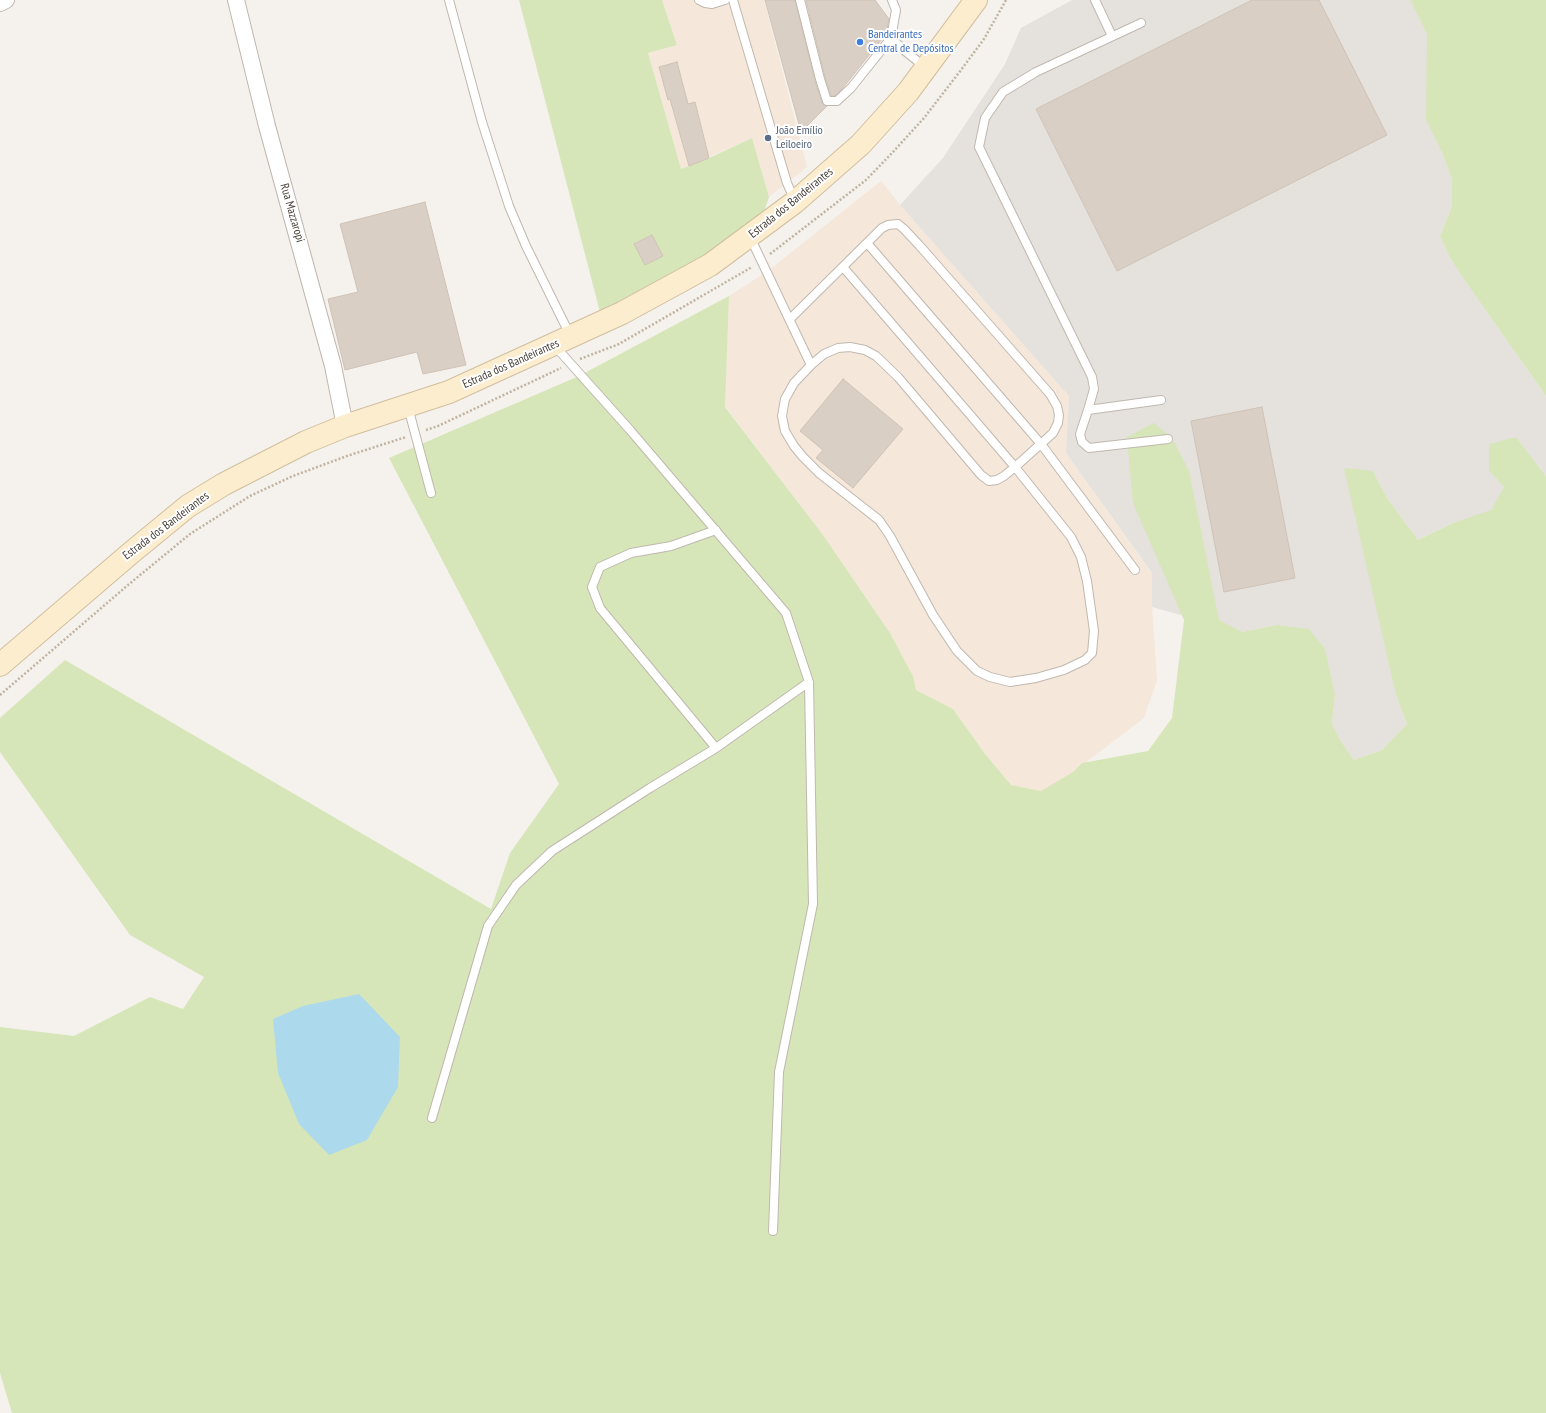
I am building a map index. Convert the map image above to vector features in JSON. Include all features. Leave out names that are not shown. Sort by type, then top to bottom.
[{"type":"main road","name":"Estrada dos Bandeirantes","points":[[0,665],[188,506],[224,484],[306,442],[345,426],[449,392],[622,313],[710,265],[750,237],[795,202],[861,144],[908,92],[976,0]]},
{"type":"street","points":[[0,4],[6,0]]},
{"type":"street","name":"Rua Mazzaropi","points":[[236,0],[267,126],[333,366],[345,426]]},
{"type":"lane","points":[[449,0],[482,122],[509,206],[526,246],[562,341],[716,530],[786,613],[809,682],[813,904],[779,1072],[773,1231]]},
{"type":"lane","points":[[699,0],[705,4],[712,4],[725,0]]},
{"type":"lane","points":[[733,0],[787,183],[795,202]]},
{"type":"lane","points":[[800,0],[827,101],[837,101],[851,88],[891,38],[896,10],[892,0]]},
{"type":"lane","points":[[1095,0],[1112,36]]},
{"type":"lane","points":[[1141,23],[1036,72],[1003,92],[985,118],[979,148],[1092,377],[1094,389],[1080,434],[1082,442],[1089,448],[1168,439]]},
{"type":"lane","points":[[891,38],[904,51],[926,68]]},
{"type":"lane","points":[[790,319],[882,228],[888,225],[898,224],[1050,394],[1057,406],[1059,416],[1058,423],[1053,433],[1015,467],[997,480],[989,480],[981,475],[898,377],[876,356],[865,350],[850,347],[838,348],[824,354],[811,365],[794,384],[785,399],[782,416],[785,431],[803,457],[819,473],[879,520],[894,542],[933,615],[957,651],[977,671],[990,677],[1010,682],[1036,678],[1064,670],[1085,660],[1092,653],[1094,631],[1087,581],[1081,557],[1071,536],[1015,467],[843,267]]},
{"type":"lane","points":[[750,237],[811,365]]},
{"type":"lane","points":[[867,242],[1041,444],[1135,570]]},
{"type":"lane","points":[[1088,410],[1160,400]]},
{"type":"lane","points":[[408,406],[430,493]]},
{"type":"lane","points":[[716,530],[671,546],[631,552],[600,567],[592,587],[600,608],[716,748]]},
{"type":"lane","points":[[432,1118],[488,926],[516,885],[552,851],[650,788],[716,748],[809,682]]},
{"type":"shaded area","points":[[662,0],[764,0],[807,167],[769,197],[752,138],[681,169],[648,53],[677,45]]},
{"type":"shaded area","points":[[1072,0],[1410,0],[1427,34],[1427,68],[1441,150],[1452,179],[1452,206],[1440,236],[1450,258],[1465,281],[1546,396],[1546,476],[1516,437],[1489,471],[1504,487],[1491,511],[1453,523],[1418,540],[1387,498],[1373,471],[1396,695],[1407,724],[1382,750],[1354,760],[1340,740],[1332,724],[1335,695],[1276,625],[1242,632],[1152,607],[1152,573],[1066,453],[1069,396],[900,205],[943,158],[1005,64],[1021,28]]},
{"type":"shaded area","points":[[881,181],[900,205],[1069,396],[1066,453],[1152,574],[1152,607],[1157,680],[1144,718],[1073,772],[1041,791],[1011,785],[985,754],[953,709],[916,690],[913,676],[890,633],[823,535],[725,406],[729,296],[768,271]]},
{"type":"green space","points":[[519,0],[662,0],[677,45],[648,53],[681,169],[752,138],[769,197],[763,215],[716,250],[681,271],[600,312]]},
{"type":"green space","points":[[1410,0],[1546,0],[1546,396],[1465,281],[1450,258],[1440,236],[1452,206],[1452,179],[1441,150],[1426,120],[1427,34]]},
{"type":"green space","points":[[729,296],[725,407],[823,535],[890,633],[913,676],[916,690],[953,709],[985,754],[1011,785],[1041,791],[1073,772],[1082,763],[1148,751],[1172,718],[1184,620],[1133,503],[1127,437],[1154,423],[1172,438],[1189,471],[1219,620],[1242,632],[1276,625],[1309,629],[1325,649],[1335,695],[1332,724],[1340,740],[1354,760],[1382,750],[1407,724],[1396,695],[1344,468],[1373,471],[1387,498],[1418,540],[1453,523],[1491,510],[1504,487],[1489,471],[1489,444],[1516,437],[1546,476],[1546,1413],[12,1413],[0,1373],[0,1027],[74,1036],[150,997],[183,1009],[204,977],[130,935],[0,752],[0,718],[65,660],[491,909],[510,853],[559,784],[389,458],[579,376]]},
{"type":"water","points":[[359,994],[400,1037],[398,1087],[367,1140],[329,1155],[299,1124],[278,1073],[273,1019],[303,1006]]},
{"type":"building","points":[[765,0],[795,0],[815,81],[822,103],[827,106],[801,132]]},
{"type":"building","points":[[806,0],[875,0],[889,19],[886,34],[835,96],[831,96],[825,77]]},
{"type":"building","points":[[1252,0],[1319,0],[1387,135],[1117,271],[1036,109]]},
{"type":"building","points":[[677,62],[688,104],[695,102],[709,158],[689,166],[670,99],[668,100],[659,67]]},
{"type":"building","points":[[425,202],[466,365],[423,374],[417,352],[345,370],[328,299],[358,292],[340,224]]},
{"type":"building","points":[[652,235],[663,256],[645,265],[634,244]]},
{"type":"building","points":[[843,379],[903,429],[853,488],[816,458],[823,450],[800,431]]},
{"type":"building","points":[[1262,407],[1295,578],[1224,592],[1191,421]]},
{"type":"place","name":"Bandeirantes Central de Depósitos","points":[[860,42]]},
{"type":"place","name":"João Emílio Leiloeiro","points":[[768,138]]}]
